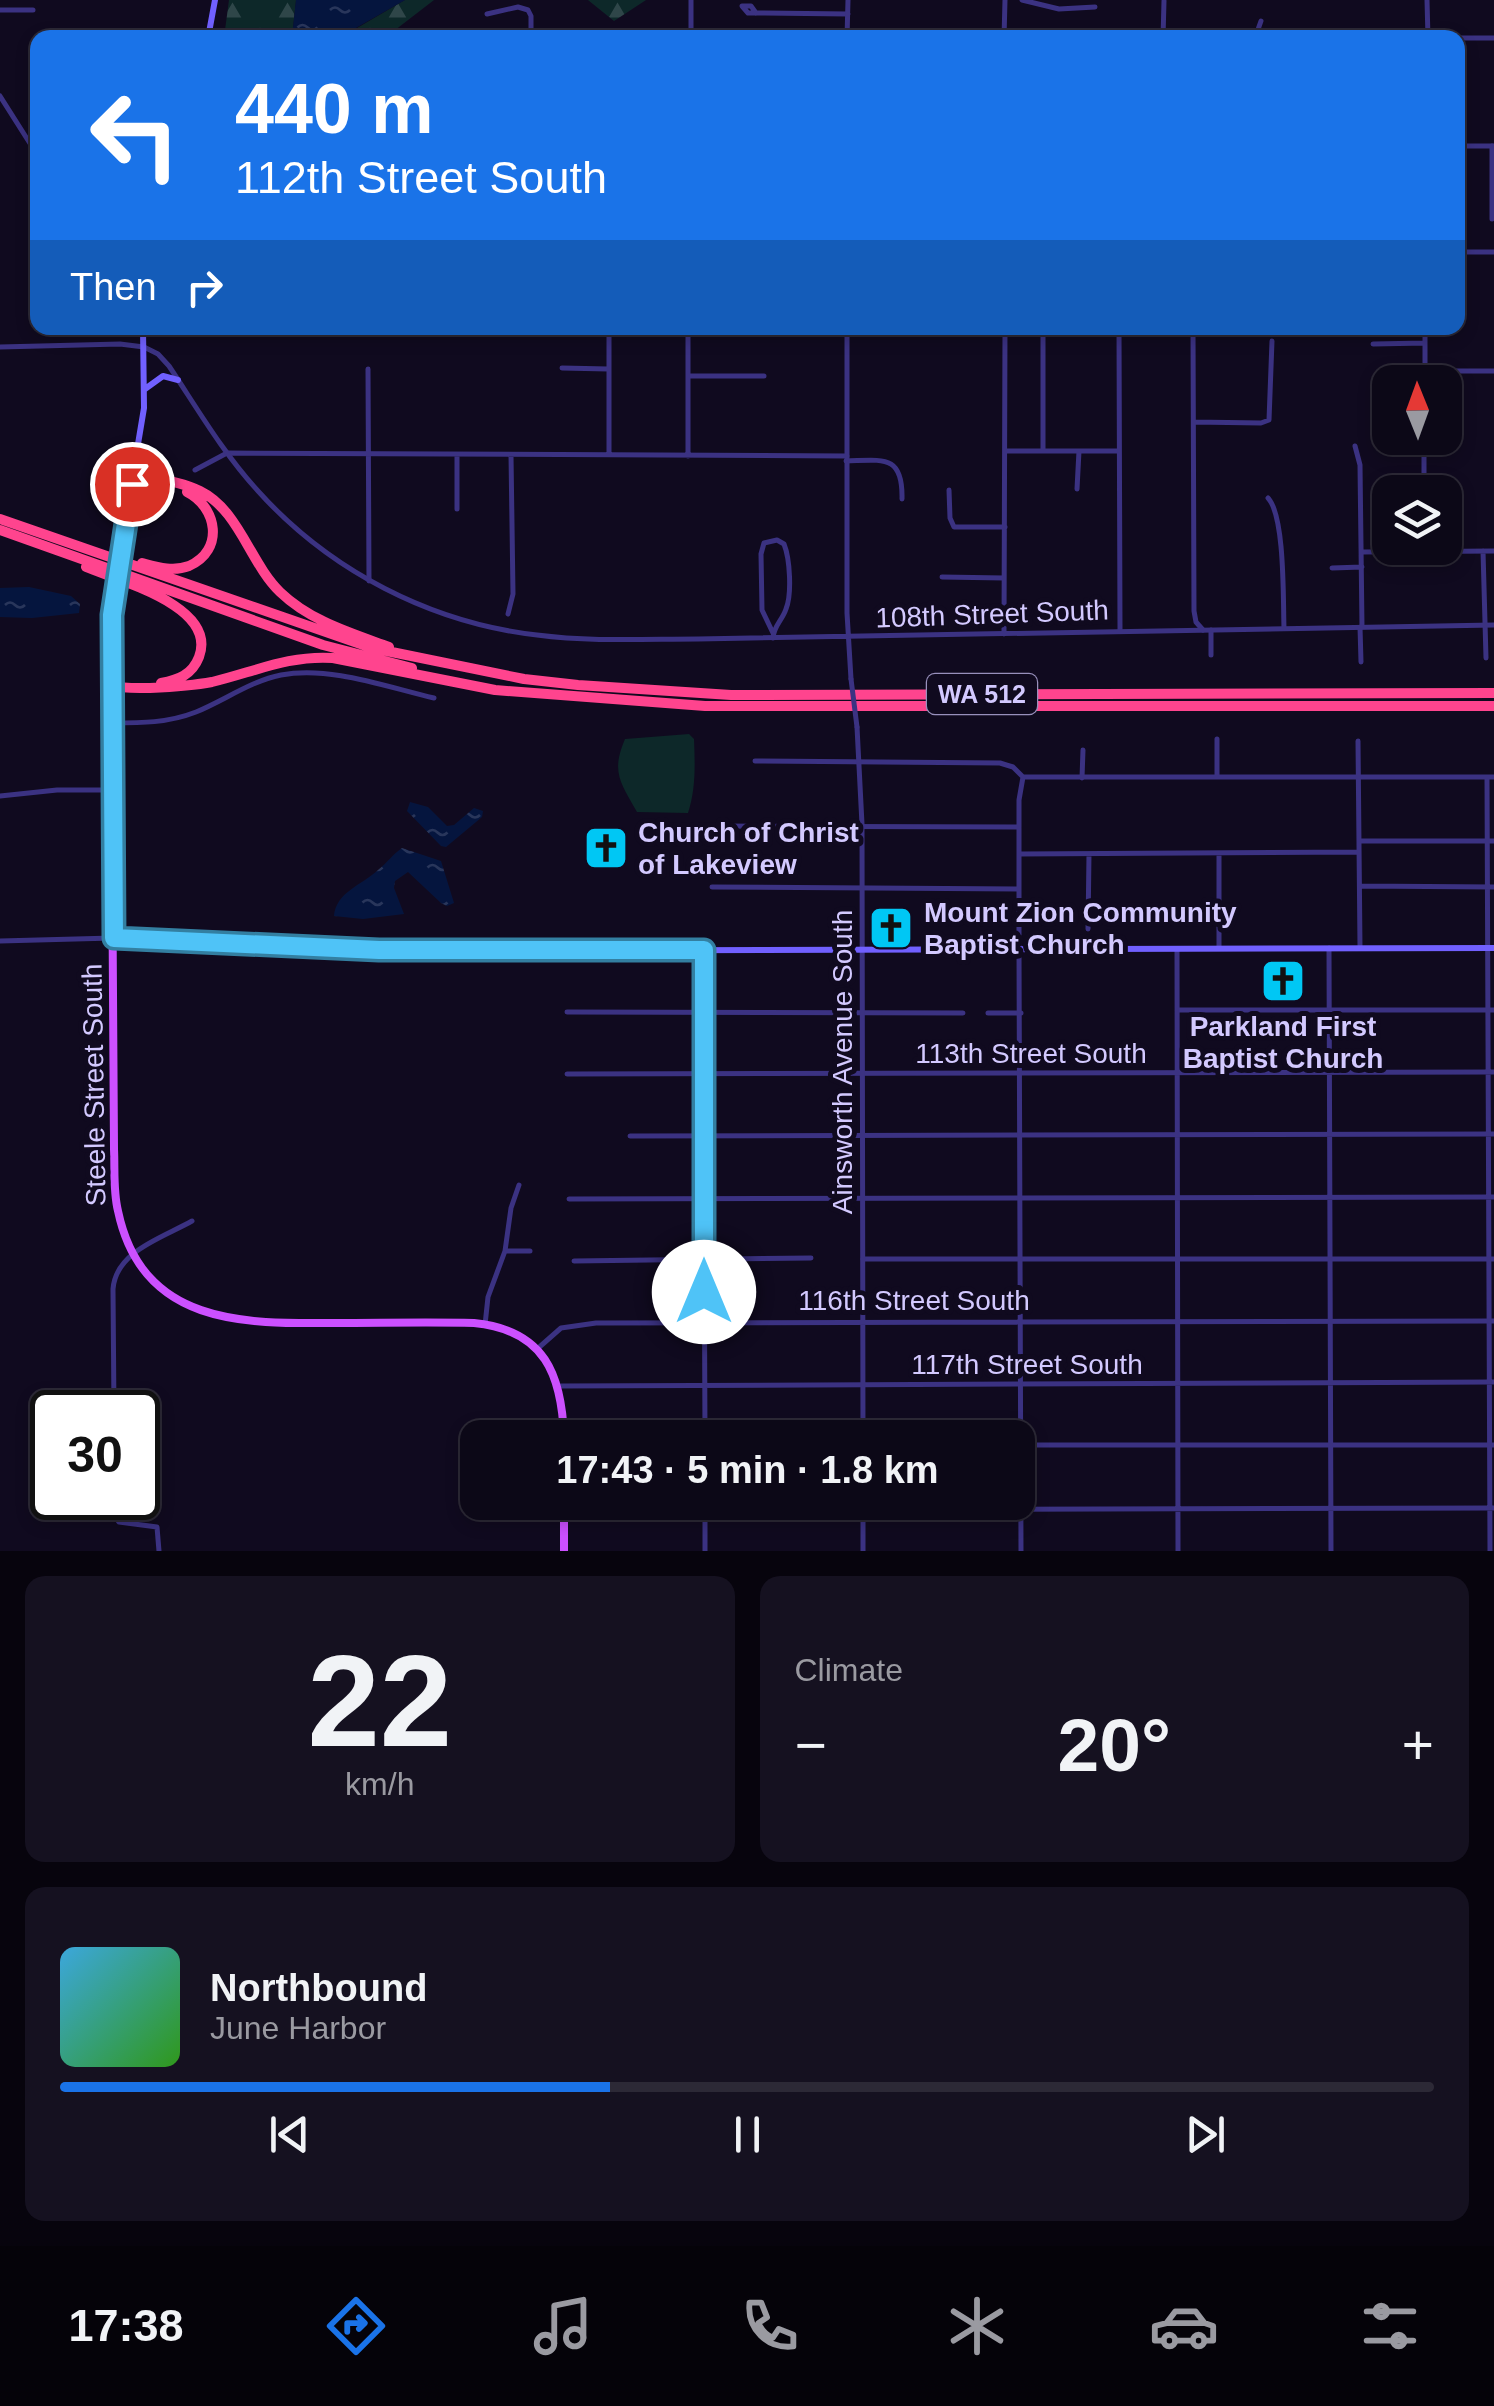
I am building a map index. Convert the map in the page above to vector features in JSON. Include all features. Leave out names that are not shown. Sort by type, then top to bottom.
[{"type":"highway","points":[[45,541],[167,568],[188,566],[202,556],[212,542],[214,530],[212,516],[202,502],[184,490],[133,479]]},
{"type":"highway","points":[[133,479],[182,484],[214,500],[273,584],[305,612],[428,660]]},
{"type":"highway","name":"WA 512","points":[[0,519],[45,541],[323,644],[424,671],[546,694],[705,706],[1494,706]]},
{"type":"highway","name":"WA 512","points":[[0,530],[45,541],[330,635],[428,660],[578,686],[731,695],[1494,692]]},
{"type":"highway","points":[[45,541],[62,557],[177,607],[197,627],[200,652],[188,674],[162,683],[111,685]]},
{"type":"highway","points":[[111,685],[183,686],[276,662],[319,657],[495,690],[546,694]]},
{"type":"main road","points":[[209,30],[215,0]]},
{"type":"main road","name":"Steele Street South","points":[[135,1254],[122,1224],[115,1193],[111,685],[114,590],[143,418],[143,335]]},
{"type":"main road","points":[[144,390],[159,378],[178,380]]},
{"type":"main road","points":[[114,938],[379,950],[1491,948]]},
{"type":"main road","points":[[135,1254],[174,1296],[202,1312],[225,1319],[257,1323],[485,1324],[509,1332],[546,1361],[560,1386],[563,1420]]},
{"type":"main road","points":[[564,1520],[564,1551]]},
{"type":"street","points":[[691,0],[691,30]]},
{"type":"street","points":[[848,0],[848,30]]},
{"type":"street","points":[[1004,0],[1004,30]]},
{"type":"street","points":[[1022,0],[1044,7],[1095,7]]},
{"type":"street","points":[[1427,0],[1428,30]]},
{"type":"street","points":[[1162,30],[1164,1]]},
{"type":"street","points":[[487,14],[518,8],[530,11],[531,30]]},
{"type":"street","points":[[0,10],[33,10]]},
{"type":"street","points":[[756,13],[848,14]]},
{"type":"street","points":[[1258,30],[1261,22]]},
{"type":"street","points":[[1465,38],[1494,38]]},
{"type":"street","points":[[0,96],[30,139]]},
{"type":"street","points":[[1465,146],[1493,146],[1492,220]]},
{"type":"street","points":[[1465,252],[1494,252]]},
{"type":"street","points":[[608,335],[609,455]]},
{"type":"street","points":[[688,335],[688,456]]},
{"type":"street","name":"Ainsworth Avenue South","points":[[846,335],[847,638],[861,762],[862,824],[863,1420]]},
{"type":"street","points":[[1004,634],[1006,335]]},
{"type":"street","points":[[1043,335],[1043,451]]},
{"type":"street","points":[[1119,335],[1120,631]]},
{"type":"street","points":[[1193,335],[1194,611],[1203,630]]},
{"type":"street","points":[[1425,335],[1425,365]]},
{"type":"street","points":[[1194,422],[1255,424],[1269,420],[1272,341]]},
{"type":"street","points":[[1373,344],[1425,343]]},
{"type":"street","points":[[0,347],[144,347]]},
{"type":"street","name":"108th Street South","points":[[144,347],[164,359],[227,453],[277,512],[329,554],[369,581],[428,608],[491,627],[569,638],[847,638],[1494,625]]},
{"type":"street","points":[[562,368],[608,369]]},
{"type":"street","points":[[368,369],[369,581]]},
{"type":"street","points":[[1462,371],[1494,371]]},
{"type":"street","points":[[688,376],[764,376]]},
{"type":"street","points":[[1355,446],[1360,460],[1361,662]]},
{"type":"street","points":[[1004,451],[1119,451]]},
{"type":"street","points":[[1077,488],[1079,451]]},
{"type":"street","points":[[195,470],[227,453],[846,458],[894,466],[902,476],[902,499]]},
{"type":"street","points":[[457,455],[458,509]]},
{"type":"street","points":[[508,614],[513,594],[510,455]]},
{"type":"street","points":[[948,490],[952,523],[961,529],[1005,528]]},
{"type":"street","points":[[1268,498],[1277,512],[1284,628]]},
{"type":"street","points":[[777,540],[786,548],[788,600],[773,636],[762,610],[761,554],[764,543],[777,540]]},
{"type":"street","points":[[1462,550],[1494,551]]},
{"type":"street","points":[[1361,552],[1372,551]]},
{"type":"street","points":[[1484,551],[1486,658]]},
{"type":"street","points":[[1332,568],[1362,567]]},
{"type":"street","points":[[942,577],[1004,578]]},
{"type":"street","points":[[1211,630],[1212,655]]},
{"type":"street","points":[[112,723],[179,718],[261,681],[294,673],[332,675],[434,698]]},
{"type":"street","points":[[1217,739],[1217,777]]},
{"type":"street","points":[[1358,741],[1360,947]]},
{"type":"street","points":[[1082,750],[1082,778]]},
{"type":"street","points":[[755,761],[1000,763],[1014,766],[1023,777],[1490,777],[1490,1551]]},
{"type":"street","points":[[1020,1420],[1018,827],[1023,777]]},
{"type":"street","points":[[0,796],[112,790]]},
{"type":"street","points":[[718,826],[1018,827]]},
{"type":"street","points":[[1359,841],[1491,841]]},
{"type":"street","points":[[1019,854],[1359,852]]},
{"type":"street","points":[[1218,948],[1219,853]]},
{"type":"street","points":[[1088,929],[1089,854]]},
{"type":"street","points":[[1360,886],[1491,887]]},
{"type":"street","points":[[712,887],[1019,888]]},
{"type":"street","points":[[0,940],[114,938]]},
{"type":"street","points":[[1329,948],[1330,1551]]},
{"type":"street","points":[[1177,949],[1178,1551]]},
{"type":"street","points":[[704,950],[705,1420]]},
{"type":"street","points":[[1177,1010],[1491,1010]]},
{"type":"street","points":[[567,1012],[963,1012]]},
{"type":"street","points":[[988,1012],[1020,1012]]},
{"type":"street","name":"113th Street South","points":[[568,1074],[1491,1072]]},
{"type":"street","points":[[630,1136],[1491,1134]]},
{"type":"street","points":[[485,1324],[492,1281],[505,1251],[510,1208],[519,1185]]},
{"type":"street","points":[[569,1199],[1491,1197]]},
{"type":"street","points":[[114,1390],[115,1274],[122,1261],[192,1221]]},
{"type":"street","points":[[505,1251],[530,1251]]},
{"type":"street","points":[[574,1261],[812,1258]]},
{"type":"street","points":[[863,1258],[1492,1258]]},
{"type":"street","name":"116th Street South","points":[[536,1350],[551,1334],[574,1324],[1492,1320]]},
{"type":"street","points":[[114,1322],[127,1323]]},
{"type":"street","name":"117th Street South","points":[[560,1386],[1492,1382]]},
{"type":"street","points":[[1035,1445],[1492,1446]]},
{"type":"street","points":[[1035,1509],[1492,1508]]},
{"type":"street","points":[[118,1520],[156,1526],[158,1551]]},
{"type":"street","points":[[705,1520],[705,1551]]},
{"type":"street","points":[[863,1520],[864,1551]]},
{"type":"street","points":[[1021,1520],[1021,1551]]},
{"type":"green space","points":[[229,0],[296,0],[293,30],[225,30]]},
{"type":"green space","points":[[405,0],[434,0],[395,30],[354,30]]},
{"type":"green space","points":[[588,0],[646,0],[614,21]]},
{"type":"green space","points":[[689,734],[694,739],[695,767],[688,813],[637,812],[619,777],[625,739]]},
{"type":"water","points":[[296,0],[405,0],[352,30],[293,30]]},
{"type":"water","points":[[29,587],[71,596],[80,604],[79,613],[0,617],[0,588]]},
{"type":"water","points":[[410,802],[428,807],[447,826],[454,825],[474,808],[483,811],[482,817],[446,847],[407,811]]},
{"type":"water","points":[[402,848],[441,861],[454,903],[441,903],[408,872],[395,881],[394,888],[404,914],[363,919],[334,916],[345,895]]},
{"type":"place","name":"Church of Christ of Lakeview","points":[[606,848]]},
{"type":"place","name":"Mount Zion Community Baptist Church","points":[[891,928]]},
{"type":"place","name":"Parkland First Baptist Church","points":[[1283,981]]},
{"type":"route","points":[[132,484],[112,615],[114,938],[379,950],[704,950],[704,1292]]}]
